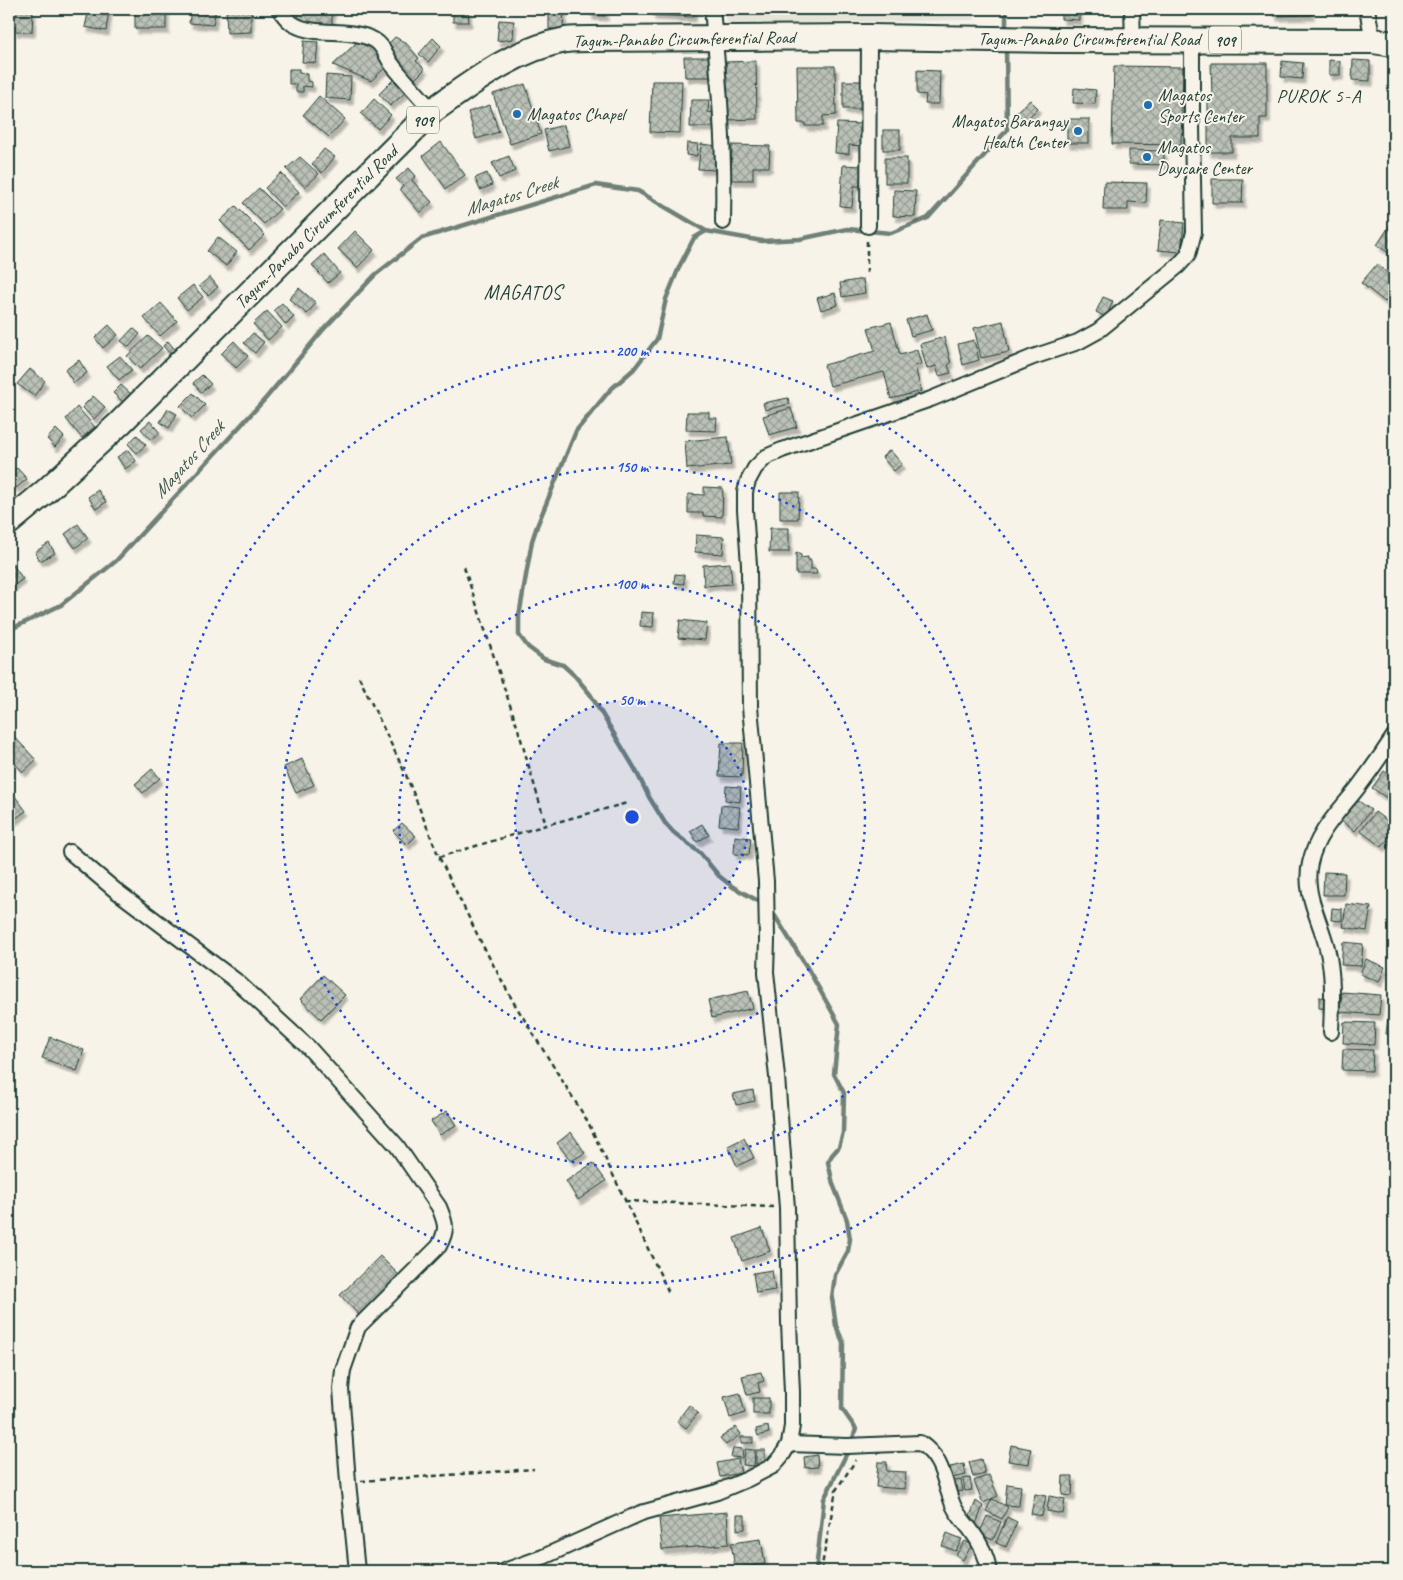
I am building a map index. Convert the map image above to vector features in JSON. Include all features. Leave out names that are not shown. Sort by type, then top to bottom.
[{"type":"highway","name":"Tagum-Panabo Circumferential Road","points":[[9,522],[45,492],[120,423],[432,111],[481,76],[509,60],[544,46],[566,40],[589,39],[869,37],[1384,42]]},
{"type":"street","points":[[279,9],[296,26],[363,36],[378,43],[394,68],[432,111]]},
{"type":"street","points":[[712,9],[722,127],[723,222]]},
{"type":"street","points":[[1132,9],[1133,40]]},
{"type":"street","points":[[1367,9],[1384,42]]},
{"type":"street","points":[[868,226],[869,37]]},
{"type":"street","points":[[504,1571],[543,1557],[641,1513],[717,1492],[748,1480],[773,1466],[789,1444],[792,1426],[792,1392],[788,1323],[786,1208],[777,1077],[766,972],[766,881],[750,707],[750,582],[745,510],[745,492],[748,481],[755,468],[766,458],[782,450],[931,400],[1033,357],[1078,342],[1098,331],[1178,266],[1188,255],[1194,232],[1192,40]]},
{"type":"street","points":[[1330,1032],[1333,987],[1331,969],[1327,948],[1308,886],[1310,862],[1322,832],[1393,741]]},
{"type":"street","points":[[70,852],[115,890],[235,980],[309,1048],[397,1146],[439,1207],[446,1226],[445,1235],[440,1246],[358,1327],[343,1370],[341,1390],[357,1571]]},
{"type":"street","points":[[789,1444],[867,1445],[920,1443],[935,1456],[942,1468],[954,1507],[981,1545],[987,1559],[989,1571]]},
{"type":"path","points":[[867,248],[867,273]]},
{"type":"path","points":[[464,567],[518,729],[546,825]]},
{"type":"path","points":[[359,677],[406,775],[439,857],[483,946],[514,1003],[588,1122],[669,1293]]},
{"type":"path","points":[[439,857],[627,803]]},
{"type":"path","points":[[625,1201],[786,1208]]},
{"type":"path","points":[[821,1571],[836,1490],[867,1445]]},
{"type":"path","points":[[348,1482],[534,1469]]},
{"type":"shaded area","points":[[725,9],[975,9],[975,20],[727,24]]},
{"type":"building","points":[[89,9],[109,10],[106,31],[85,27]]},
{"type":"building","points":[[166,9],[166,29],[135,29],[135,10]]},
{"type":"building","points":[[191,9],[216,9],[213,25],[189,23]]},
{"type":"building","points":[[226,9],[251,9],[251,32],[227,33]]},
{"type":"building","points":[[298,9],[332,9],[332,24],[298,22]]},
{"type":"building","points":[[453,9],[468,9],[469,22],[453,22]]},
{"type":"building","points":[[549,9],[564,10],[563,29],[549,29]]},
{"type":"building","points":[[590,9],[605,9],[605,16],[590,15]]},
{"type":"building","points":[[652,9],[694,9],[693,17],[652,15]]},
{"type":"building","points":[[1061,9],[1079,9],[1079,20],[1061,19]]},
{"type":"building","points":[[1274,9],[1311,9],[1311,15],[1274,16]]},
{"type":"building","points":[[15,10],[33,11],[32,32],[14,31]]},
{"type":"building","points":[[499,20],[514,21],[513,39],[497,41]]},
{"type":"building","points":[[395,37],[406,43],[419,58],[416,61],[425,69],[415,79],[394,62],[389,43]]},
{"type":"building","points":[[433,38],[441,46],[428,62],[419,54]]},
{"type":"building","points":[[304,41],[318,42],[316,63],[302,62]]},
{"type":"building","points":[[357,42],[382,52],[389,64],[371,81],[333,65]]},
{"type":"building","points":[[684,57],[711,57],[711,77],[685,77]]},
{"type":"building","points":[[1329,60],[1340,61],[1340,75],[1329,75]]},
{"type":"building","points":[[1353,60],[1370,61],[1370,81],[1352,80]]},
{"type":"building","points":[[756,61],[757,119],[727,120],[726,62]]},
{"type":"building","points":[[1282,61],[1303,63],[1302,79],[1281,77]]},
{"type":"building","points":[[1211,63],[1267,63],[1267,118],[1260,118],[1260,138],[1232,138],[1232,152],[1208,152],[1208,96],[1212,96]]},
{"type":"building","points":[[797,66],[835,66],[836,115],[823,116],[823,126],[805,126],[805,123],[798,123]]},
{"type":"building","name":"Magatos Sports Center","points":[[1114,66],[1183,67],[1181,145],[1112,144]]},
{"type":"building","points":[[289,69],[299,69],[299,73],[307,74],[307,81],[312,82],[312,87],[303,86],[303,92],[296,92],[296,84],[289,84]]},
{"type":"building","points":[[917,70],[940,71],[939,104],[925,104],[926,95],[917,94]]},
{"type":"building","points":[[326,75],[351,77],[350,100],[325,98]]},
{"type":"building","points":[[393,80],[406,92],[390,106],[379,94]]},
{"type":"building","points":[[652,81],[682,81],[680,133],[650,132]]},
{"type":"building","points":[[843,81],[866,81],[866,109],[843,109]]},
{"type":"building","name":"Magatos Chapel","points":[[525,84],[541,134],[510,144],[493,94]]},
{"type":"building","points":[[1074,88],[1096,90],[1095,104],[1073,103]]},
{"type":"building","points":[[319,96],[345,119],[329,137],[303,115]]},
{"type":"building","points":[[374,99],[391,115],[378,129],[361,114]]},
{"type":"building","points":[[691,100],[709,100],[708,112],[714,113],[713,127],[690,127]]},
{"type":"building","points":[[1030,100],[1038,108],[1025,121],[1016,113]]},
{"type":"building","points":[[1389,102],[1394,102],[1394,128],[1389,127]]},
{"type":"building","points":[[490,105],[499,132],[476,139],[468,112]]},
{"type":"building","name":"Magatos Barangay Health Center","points":[[1067,119],[1089,119],[1089,143],[1067,143]]},
{"type":"building","points":[[837,123],[864,124],[863,146],[849,145],[849,154],[835,153]]},
{"type":"building","points":[[564,125],[569,146],[549,151],[544,130]]},
{"type":"building","points":[[883,130],[900,130],[900,150],[883,150]]},
{"type":"building","points":[[441,142],[465,175],[446,189],[423,156]]},
{"type":"building","points":[[687,143],[698,144],[697,156],[686,155]]},
{"type":"building","points":[[701,144],[718,146],[716,170],[698,169]]},
{"type":"building","points":[[732,145],[770,146],[769,167],[753,167],[753,180],[731,180]]},
{"type":"building","points":[[324,149],[335,157],[322,173],[312,164]]},
{"type":"building","name":"Magatos Daycare Center","points":[[1129,150],[1164,151],[1164,165],[1129,164]]},
{"type":"building","points":[[509,156],[515,171],[499,178],[492,163]]},
{"type":"building","points":[[300,157],[319,174],[305,187],[286,169]]},
{"type":"building","points":[[885,158],[907,158],[907,183],[885,183]]},
{"type":"building","points":[[843,165],[862,166],[860,186],[854,186],[852,207],[840,206]]},
{"type":"building","points":[[409,168],[416,176],[412,180],[432,202],[420,213],[400,189],[403,186],[396,179]]},
{"type":"building","points":[[281,173],[299,192],[283,207],[265,188]]},
{"type":"building","points":[[487,173],[492,185],[480,190],[475,178]]},
{"type":"building","points":[[1212,179],[1243,179],[1242,203],[1212,203]]},
{"type":"building","points":[[1104,182],[1147,183],[1146,203],[1128,202],[1128,210],[1103,210]]},
{"type":"building","points":[[259,188],[280,209],[264,224],[243,203]]},
{"type":"building","points":[[894,190],[916,191],[915,217],[893,216]]},
{"type":"building","points":[[236,206],[265,235],[249,250],[220,221]]},
{"type":"building","points":[[1394,219],[1394,256],[1377,245]]},
{"type":"building","points":[[1161,220],[1184,223],[1181,252],[1158,250]]},
{"type":"building","points":[[355,231],[374,250],[357,268],[338,249]]},
{"type":"building","points":[[218,237],[237,252],[226,266],[207,251]]},
{"type":"building","points":[[324,254],[340,273],[328,283],[312,265]]},
{"type":"building","points":[[1377,264],[1394,279],[1394,291],[1385,302],[1361,283]]},
{"type":"building","points":[[210,277],[218,287],[208,295],[199,286]]},
{"type":"building","points":[[863,279],[865,293],[842,297],[840,283]]},
{"type":"building","points":[[193,285],[203,297],[187,310],[177,298]]},
{"type":"building","points":[[299,288],[316,303],[307,314],[289,299]]},
{"type":"building","points":[[835,293],[838,305],[821,310],[817,298]]},
{"type":"building","points":[[1103,297],[1113,301],[1106,317],[1096,312]]},
{"type":"building","points":[[161,303],[177,321],[160,336],[144,318]]},
{"type":"building","points":[[282,303],[294,317],[286,325],[274,310]]},
{"type":"building","points":[[267,311],[282,327],[268,340],[253,324]]},
{"type":"building","points":[[927,314],[932,330],[911,336],[906,320]]},
{"type":"building","points":[[1003,321],[1009,352],[981,358],[974,328]]},
{"type":"building","points":[[891,322],[900,355],[917,350],[921,364],[915,366],[921,391],[891,399],[884,372],[830,386],[824,365],[875,351],[868,328]]},
{"type":"building","points":[[109,325],[118,335],[103,348],[95,338]]},
{"type":"building","points":[[133,328],[140,334],[129,347],[121,341]]},
{"type":"building","points":[[253,333],[264,342],[255,353],[244,343]]},
{"type":"building","points":[[148,336],[162,348],[140,369],[127,356]]},
{"type":"building","points":[[944,337],[951,363],[948,365],[951,373],[939,376],[936,366],[927,369],[920,344]]},
{"type":"building","points":[[974,340],[979,360],[963,365],[958,344]]},
{"type":"building","points":[[168,341],[176,351],[171,355],[163,346]]},
{"type":"building","points":[[234,341],[248,356],[236,368],[221,354]]},
{"type":"building","points":[[120,356],[132,370],[119,380],[107,366]]},
{"type":"building","points":[[79,360],[87,373],[74,383],[65,370]]},
{"type":"building","points":[[30,369],[45,381],[34,396],[17,384]]},
{"type":"building","points":[[202,375],[211,384],[201,392],[193,383]]},
{"type":"building","points":[[121,385],[131,394],[123,402],[113,393]]},
{"type":"building","points":[[193,393],[205,405],[192,418],[180,406]]},
{"type":"building","points":[[93,396],[105,407],[94,419],[82,407]]},
{"type":"building","points":[[788,398],[790,404],[765,410],[763,403]]},
{"type":"building","points":[[77,407],[95,427],[82,438],[66,419]]},
{"type":"building","points":[[791,408],[797,427],[769,435],[763,416]]},
{"type":"building","points":[[168,409],[177,414],[169,428],[160,422]]},
{"type":"building","points":[[687,412],[709,412],[709,418],[717,418],[716,431],[686,430]]},
{"type":"building","points":[[150,421],[160,433],[151,440],[141,429]]},
{"type":"building","points":[[56,429],[64,437],[55,447],[47,439]]},
{"type":"building","points":[[137,435],[146,445],[137,453],[128,444]]},
{"type":"building","points":[[728,437],[731,465],[687,469],[685,441]]},
{"type":"building","points":[[128,450],[136,461],[125,469],[117,457]]},
{"type":"building","points":[[890,450],[902,464],[894,471],[882,457]]},
{"type":"building","points":[[17,468],[27,479],[16,488],[9,480],[9,474]]},
{"type":"building","points":[[704,487],[723,488],[722,517],[703,516],[703,513],[688,513],[688,494],[704,495]]},
{"type":"building","points":[[98,490],[106,502],[96,509],[88,497]]},
{"type":"building","points":[[780,492],[799,492],[798,519],[780,519]]},
{"type":"building","points":[[78,524],[88,538],[75,548],[65,534]]},
{"type":"building","points":[[770,528],[789,528],[789,552],[769,552]]},
{"type":"building","points":[[696,535],[724,537],[723,554],[695,552]]},
{"type":"building","points":[[49,543],[55,553],[40,561],[35,552]]},
{"type":"building","points":[[796,553],[801,555],[801,558],[808,557],[808,560],[811,560],[811,569],[816,569],[817,574],[796,574]]},
{"type":"building","points":[[10,561],[23,579],[11,588],[9,585]]},
{"type":"building","points":[[730,563],[732,584],[704,586],[703,565]]},
{"type":"building","points":[[675,574],[684,575],[684,584],[674,583]]},
{"type":"building","points":[[641,612],[654,613],[653,627],[640,626]]},
{"type":"building","points":[[680,620],[707,623],[705,640],[678,638]]},
{"type":"building","points":[[10,732],[36,760],[23,772],[9,757]]},
{"type":"building","points":[[721,743],[743,743],[742,777],[719,776]]},
{"type":"building","points":[[302,759],[314,785],[296,793],[284,767]]},
{"type":"building","points":[[152,769],[160,778],[143,793],[135,784]]},
{"type":"building","points":[[1384,771],[1394,778],[1394,803],[1372,788]]},
{"type":"building","points":[[726,786],[741,787],[740,802],[725,800]]},
{"type":"building","points":[[14,795],[26,811],[12,821],[9,816],[9,799]]},
{"type":"building","points":[[1356,799],[1371,810],[1355,831],[1340,820]]},
{"type":"building","points":[[721,805],[740,807],[738,827],[719,825]]},
{"type":"building","points":[[1375,812],[1394,826],[1394,831],[1382,847],[1360,831]]},
{"type":"building","points":[[402,823],[416,836],[407,845],[393,831]]},
{"type":"building","points":[[702,824],[709,835],[697,842],[690,831]]},
{"type":"building","points":[[735,836],[751,838],[749,855],[734,854]]},
{"type":"building","points":[[1324,872],[1345,873],[1344,895],[1323,895]]},
{"type":"building","points":[[1346,904],[1371,907],[1367,931],[1343,927]]},
{"type":"building","points":[[1332,908],[1342,909],[1342,921],[1331,920]]},
{"type":"building","points":[[1343,942],[1363,944],[1361,966],[1341,965]]},
{"type":"building","points":[[1366,959],[1385,967],[1379,982],[1360,974]]},
{"type":"building","points":[[323,975],[345,995],[321,1019],[300,999]]},
{"type":"building","points":[[748,991],[753,1008],[712,1018],[708,1000]]},
{"type":"building","points":[[1342,992],[1381,995],[1379,1015],[1340,1012]]},
{"type":"building","points":[[1319,997],[1329,998],[1328,1009],[1319,1008]]},
{"type":"building","points":[[1389,1010],[1394,1010],[1394,1035],[1386,1034]]},
{"type":"building","points":[[1344,1022],[1375,1023],[1374,1045],[1343,1043]]},
{"type":"building","points":[[50,1037],[84,1050],[77,1071],[42,1058]]},
{"type":"building","points":[[1343,1049],[1373,1050],[1372,1071],[1342,1070]]},
{"type":"building","points":[[753,1090],[755,1101],[736,1105],[733,1094]]},
{"type":"building","points":[[447,1111],[456,1125],[440,1135],[431,1121]]},
{"type":"building","points":[[571,1132],[585,1153],[571,1161],[557,1143]]},
{"type":"building","points":[[744,1138],[754,1158],[737,1166],[728,1146]]},
{"type":"building","points":[[593,1163],[606,1181],[578,1200],[566,1181]]},
{"type":"building","points":[[762,1228],[770,1251],[742,1261],[734,1238]]},
{"type":"building","points":[[380,1256],[400,1276],[359,1315],[340,1295]]},
{"type":"building","points":[[772,1270],[775,1290],[756,1293],[753,1273]]},
{"type":"building","points":[[761,1372],[764,1381],[758,1383],[760,1392],[747,1395],[742,1376]]},
{"type":"building","points":[[740,1393],[745,1413],[730,1418],[724,1397]]},
{"type":"building","points":[[753,1398],[769,1398],[769,1414],[753,1414]]},
{"type":"building","points":[[689,1405],[698,1413],[686,1428],[677,1421]]},
{"type":"building","points":[[768,1426],[769,1433],[758,1436],[756,1429]]},
{"type":"building","points":[[736,1427],[741,1434],[726,1445],[720,1438]]},
{"type":"building","points":[[741,1437],[753,1437],[753,1443],[741,1443]]},
{"type":"building","points":[[1011,1445],[1031,1449],[1029,1464],[1008,1461]]},
{"type":"building","points":[[733,1448],[743,1449],[742,1458],[731,1457]]},
{"type":"building","points":[[745,1449],[755,1450],[754,1466],[743,1465]]},
{"type":"building","points":[[756,1450],[765,1450],[765,1464],[756,1464]]},
{"type":"building","points":[[817,1455],[818,1467],[805,1468],[804,1457]]},
{"type":"building","points":[[738,1459],[741,1473],[720,1477],[717,1463]]},
{"type":"building","points":[[981,1459],[985,1474],[973,1477],[969,1462]]},
{"type":"building","points":[[878,1462],[887,1462],[886,1471],[906,1472],[905,1489],[876,1487]]},
{"type":"building","points":[[964,1464],[966,1475],[952,1478],[950,1467]]},
{"type":"building","points":[[989,1475],[998,1496],[983,1503],[974,1481]]},
{"type":"building","points":[[1063,1476],[1073,1476],[1072,1496],[1062,1495]]},
{"type":"building","points":[[970,1478],[972,1490],[965,1491],[963,1479]]},
{"type":"building","points":[[961,1480],[963,1491],[957,1492],[955,1481]]},
{"type":"building","points":[[1007,1484],[1021,1486],[1019,1506],[1005,1505]]},
{"type":"building","points":[[1035,1494],[1046,1496],[1042,1516],[1031,1514]]},
{"type":"building","points":[[1049,1496],[1065,1499],[1063,1514],[1047,1511]]},
{"type":"building","points":[[992,1499],[1008,1507],[1002,1519],[986,1511]]},
{"type":"building","points":[[976,1501],[983,1506],[976,1524],[968,1521]]},
{"type":"building","points":[[727,1512],[729,1544],[662,1550],[659,1518]]},
{"type":"building","points":[[737,1515],[745,1515],[745,1529],[737,1530]]},
{"type":"building","points":[[987,1516],[1001,1522],[993,1540],[979,1534]]},
{"type":"building","points":[[1007,1517],[1017,1522],[1006,1547],[996,1543]]},
{"type":"building","points":[[947,1533],[962,1539],[956,1551],[942,1546]]},
{"type":"building","points":[[761,1539],[765,1564],[735,1568],[731,1543]]},
{"type":"building","points":[[965,1541],[972,1545],[963,1560],[956,1555]]},
{"type":"waterway","name":"Magatos Creek","points":[[1006,9],[1006,31]]},
{"type":"waterway","name":"Magatos Creek","points":[[9,630],[61,605],[116,561],[266,398],[322,331],[375,275],[422,238],[596,185],[638,191],[706,231],[762,241],[800,239],[847,229],[891,233],[928,218],[1007,130],[1006,47]]},
{"type":"waterway","points":[[706,231],[694,238],[680,265],[666,299],[657,339],[634,369],[610,390],[576,431],[532,541],[519,616],[519,635],[528,647],[544,659],[563,665],[590,694],[635,769],[649,797],[665,823],[673,832],[700,853],[719,876],[733,887],[760,902]]},
{"type":"waterway","points":[[775,916],[839,1024],[834,1074],[844,1093],[843,1133],[839,1147],[828,1162],[833,1184],[847,1220],[850,1239],[848,1251],[835,1275],[832,1298],[836,1326],[843,1342],[842,1409],[856,1429],[850,1447],[824,1499],[816,1571]]},
{"type":"place","name":"Magatos Sports Center","points":[[1148,105]]},
{"type":"place","name":"Magatos Chapel","points":[[517,114]]},
{"type":"place","name":"Magatos Barangay Health Center","points":[[1078,131]]},
{"type":"place","name":"Magatos Daycare Center","points":[[1147,157]]},
{"type":"district","name":"PUROK 5-A","points":[[1319,95]]},
{"type":"district","name":"MAGATOS","points":[[523,292]]}]
